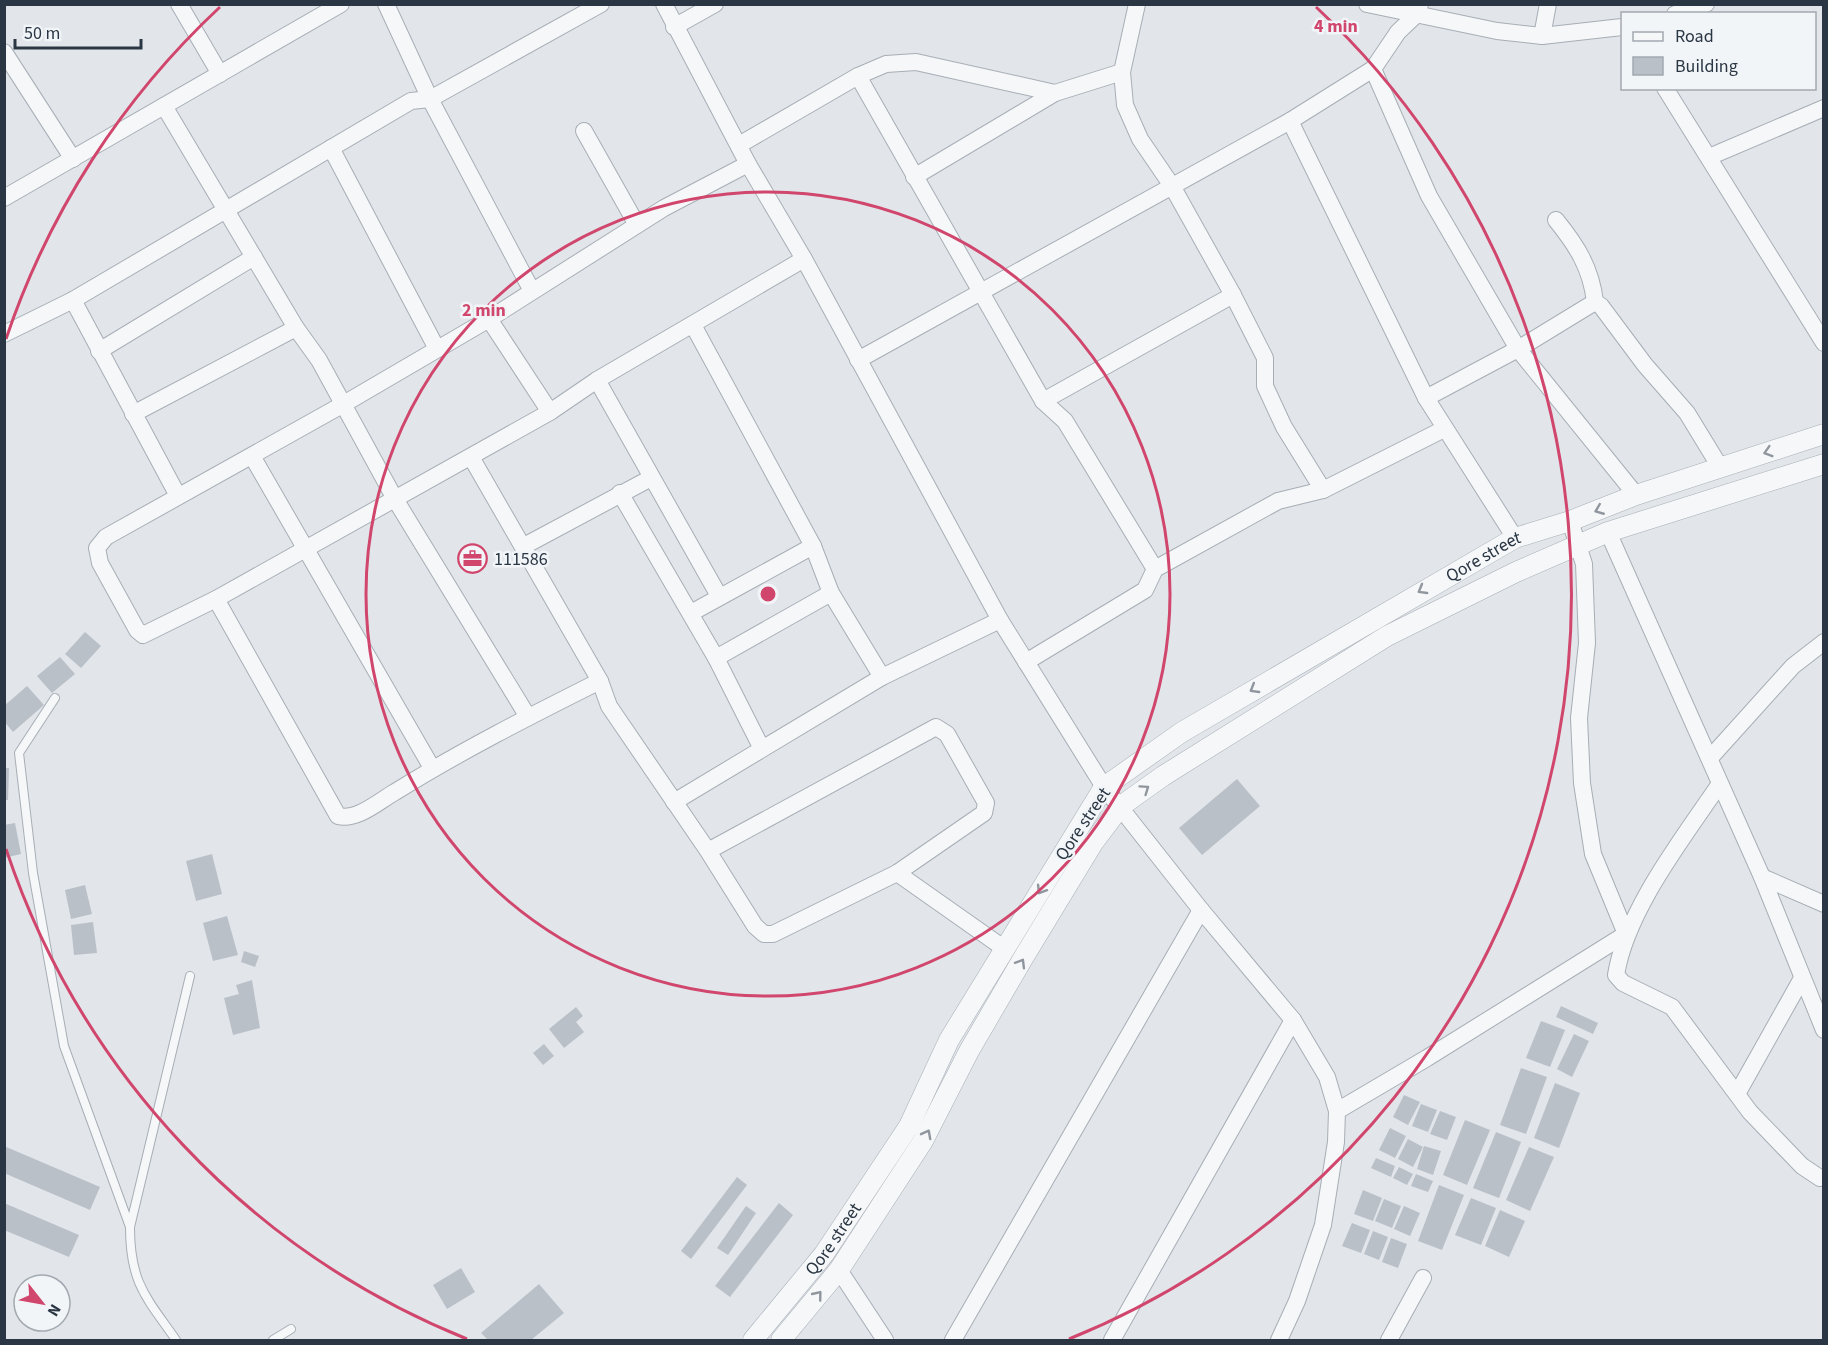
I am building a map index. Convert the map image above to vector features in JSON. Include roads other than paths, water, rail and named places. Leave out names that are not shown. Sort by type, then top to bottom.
[{"type":"street","points":[[179,4],[220,74]]},
{"type":"street","points":[[4,198],[341,4]]},
{"type":"street","points":[[386,4],[430,99],[532,291]]},
{"type":"street","points":[[4,334],[73,300],[225,208],[411,101],[430,99],[601,4]]},
{"type":"street","points":[[664,4],[674,27],[748,164],[804,259],[1000,620],[1104,787],[1201,910],[1293,1020],[1327,1077],[1337,1111],[1336,1142],[1323,1225],[1297,1301],[1279,1341]]},
{"type":"street","points":[[674,27],[715,4]]},
{"type":"street","points":[[1137,4],[1122,72],[1125,105],[1140,139],[1172,186],[1233,295],[1265,358],[1265,386],[1284,427],[1323,490]]},
{"type":"street","points":[[1367,4],[1419,9],[1497,31],[1542,36],[1621,27]]},
{"type":"street","points":[[1542,36],[1548,4]]},
{"type":"street","points":[[1681,12],[1706,4]]},
{"type":"street","points":[[858,360],[1290,121],[1373,69],[1398,32],[1419,9]]},
{"type":"street","points":[[4,52],[72,159]]},
{"type":"street","points":[[739,145],[858,76],[886,64],[916,62],[1055,93]]},
{"type":"street","points":[[1373,69],[1428,196],[1518,349],[1568,406],[1636,495]]},
{"type":"street","points":[[914,177],[1055,93],[1122,72]]},
{"type":"street","points":[[858,76],[1043,401],[1065,421],[1155,569]]},
{"type":"street","points":[[1666,90],[1824,344]]},
{"type":"street","points":[[164,106],[296,328],[319,360],[395,499],[528,717]]},
{"type":"street","points":[[1709,157],[1824,108]]},
{"type":"street","points":[[1290,121],[1426,398],[1515,538]]},
{"type":"street","points":[[584,131],[637,225]]},
{"type":"street","points":[[331,148],[437,349]]},
{"type":"street","points":[[748,164],[637,225],[489,319],[342,405],[106,537],[96,548],[100,563],[136,630],[143,635],[216,599],[550,412],[597,380],[804,259]]},
{"type":"street","points":[[1556,220],[1583,257],[1592,279],[1595,302],[1601,306],[1645,365],[1687,413],[1720,466]]},
{"type":"street","points":[[99,351],[254,257]]},
{"type":"street","points":[[1043,401],[1233,295]]},
{"type":"street","points":[[73,300],[178,496]]},
{"type":"street","points":[[1426,398],[1518,349],[1595,302]]},
{"type":"street","points":[[489,319],[550,412]]},
{"type":"street","points":[[693,325],[813,546],[831,594],[882,677]]},
{"type":"street","points":[[133,414],[296,328]]},
{"type":"street","points":[[597,380],[719,596]]},
{"type":"street","points":[[1026,662],[1145,590],[1155,569],[1278,501],[1323,490],[1444,429]]},
{"type":"street","name":"Qore street","points":[[753,1341],[824,1254],[874,1182],[909,1126],[949,1040],[1104,787],[1182,732],[1515,538],[1570,521],[1720,466],[1824,434]]},
{"type":"street","points":[[252,456],[432,768]]},
{"type":"street","points":[[471,457],[600,681],[609,706],[708,851],[755,926],[764,934],[772,934],[897,873],[984,813],[986,803],[946,734],[936,727],[708,851]]},
{"type":"street","name":"Qore street","points":[[781,1341],[839,1270],[923,1141],[969,1051],[1016,970],[1093,843],[1121,806],[1163,776],[1387,636],[1516,572],[1578,548],[1608,532],[1824,464]]},
{"type":"street","points":[[524,546],[651,478]]},
{"type":"street","points":[[1671,483],[1680,508]]},
{"type":"street","points":[[620,493],[716,658],[761,747]]},
{"type":"street","points":[[1570,521],[1584,564],[1587,643],[1580,718],[1582,783],[1593,854],[1626,934]]},
{"type":"street","points":[[1608,532],[1762,877],[1801,980],[1824,1030]]},
{"type":"street","points":[[691,613],[813,546]]},
{"type":"street","points":[[716,658],[831,594]]},
{"type":"street","points":[[216,599],[338,816],[346,818],[359,813],[432,768],[600,681]]},
{"type":"street","points":[[674,802],[761,747],[882,677],[1000,620]]},
{"type":"street","points":[[1710,759],[1793,666],[1824,642]]},
{"type":"street","points":[[1719,785],[1678,845],[1626,934],[1616,975],[1623,983],[1672,1007],[1750,1112],[1802,1166],[1820,1179]]},
{"type":"street","points":[[897,873],[1005,949]]},
{"type":"street","points":[[1762,877],[1824,904]]},
{"type":"street","points":[[953,1341],[1201,910]]},
{"type":"street","points":[[1337,1111],[1427,1058],[1626,934]]},
{"type":"street","points":[[1737,1094],[1801,980]]},
{"type":"street","points":[[1112,1341],[1293,1020]]},
{"type":"street","points":[[839,1270],[885,1341]]},
{"type":"street","points":[[1389,1341],[1422,1278]]},
{"type":"lane","points":[[55,698],[19,753],[33,873],[64,1046],[130,1227]]},
{"type":"lane","points":[[176,1341],[138,1286],[130,1254],[130,1227],[190,976]]},
{"type":"lane","points":[[273,1341],[291,1329]]},
{"type":"place","name":"111586","points":[[473,559]]}]
